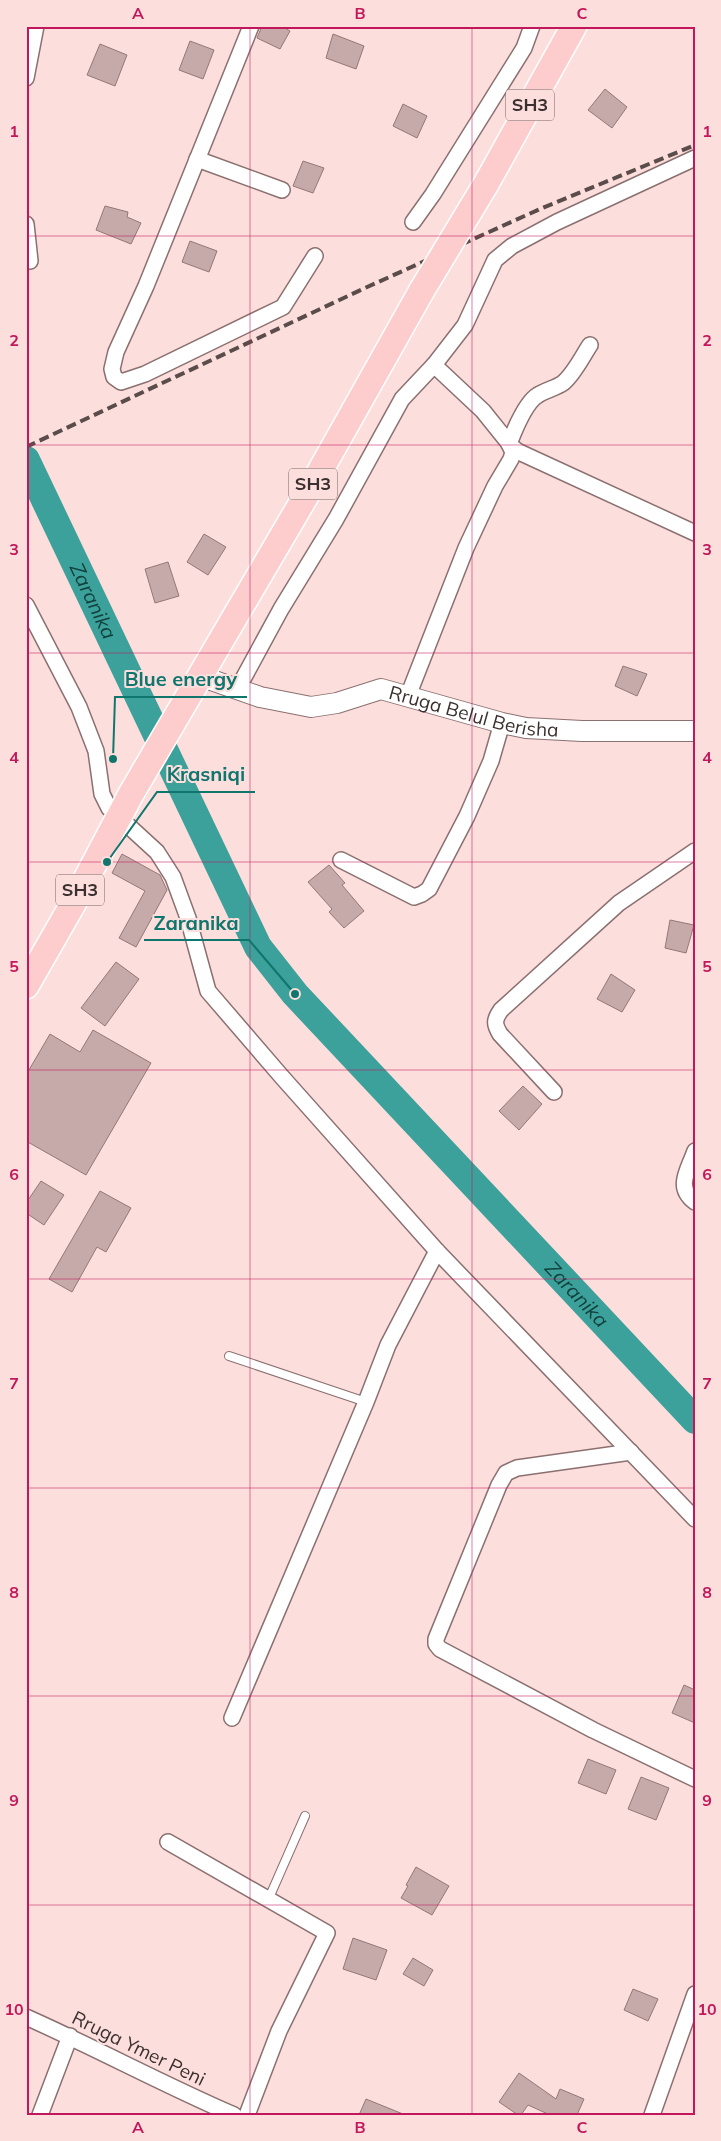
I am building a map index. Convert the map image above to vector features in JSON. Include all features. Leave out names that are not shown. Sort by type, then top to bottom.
[{"type":"main road","name":"SH3","points":[[26,986],[74,902],[131,794],[314,482],[422,290],[486,184],[574,26]]},
{"type":"street","points":[[26,78],[36,26]]},
{"type":"street","points":[[252,26],[116,352],[112,369],[114,377],[121,382],[145,374],[283,307],[315,256]]},
{"type":"street","points":[[413,222],[433,194],[524,48],[532,26]]},
{"type":"street","points":[[237,690],[280,609],[336,519],[402,399],[434,365],[465,326],[495,260],[512,246],[566,218],[695,158]]},
{"type":"street","points":[[197,159],[282,190]]},
{"type":"street","points":[[26,224],[30,261]]},
{"type":"street","points":[[509,444],[531,401],[537,395],[563,383],[590,345]]},
{"type":"street","points":[[408,696],[472,535],[494,486],[511,459],[513,452],[483,411],[434,365]]},
{"type":"street","points":[[509,444],[519,452],[695,533]]},
{"type":"street","points":[[26,605],[79,707],[96,751],[102,794],[109,808],[158,852],[173,876],[188,918],[208,990],[282,1077],[437,1251],[695,1519]]},
{"type":"street","name":"Rruga Belul Berisha","points":[[195,685],[237,690],[312,707],[337,703],[381,689],[526,728],[582,731],[695,731]]},
{"type":"street","points":[[341,860],[414,897],[429,889],[467,816],[491,761],[502,723]]},
{"type":"street","points":[[554,1092],[500,1034],[495,1026],[495,1019],[501,1010],[619,903],[695,851]]},
{"type":"street","points":[[695,1151],[683,1188],[686,1195],[695,1202]]},
{"type":"street","points":[[232,1718],[366,1402],[388,1345],[437,1251]]},
{"type":"street","points":[[632,1452],[517,1468],[506,1473],[495,1494],[436,1639],[436,1644],[440,1649],[593,1730],[695,1779]]},
{"type":"street","points":[[168,1842],[327,1933],[279,2030],[247,2115]]},
{"type":"street","points":[[652,2115],[695,1994]]},
{"type":"street","name":"Rruga Ymer Peni","points":[[26,2016],[70,2036],[172,2088],[234,2115]]},
{"type":"street","points":[[40,2115],[70,2036]]},
{"type":"lane","points":[[229,1356],[366,1402]]},
{"type":"lane","points":[[268,1898],[305,1816]]},
{"type":"building","points":[[262,26],[282,26],[290,31],[280,49],[257,38]]},
{"type":"building","points":[[333,34],[364,46],[356,69],[326,58]]},
{"type":"building","points":[[190,41],[214,50],[203,79],[179,70]]},
{"type":"building","points":[[100,44],[127,55],[115,86],[87,75]]},
{"type":"building","points":[[605,89],[627,107],[612,128],[588,110]]},
{"type":"building","points":[[403,104],[427,116],[417,138],[393,126]]},
{"type":"building","points":[[303,161],[324,168],[313,193],[293,186]]},
{"type":"building","points":[[105,206],[128,212],[127,217],[141,223],[131,244],[96,230]]},
{"type":"building","points":[[190,241],[217,251],[209,272],[182,262]]},
{"type":"building","points":[[204,534],[226,547],[208,575],[187,562]]},
{"type":"building","points":[[168,562],[179,596],[155,603],[145,569]]},
{"type":"building","points":[[623,666],[647,674],[637,696],[615,686]]},
{"type":"building","points":[[122,854],[160,875],[167,890],[136,947],[119,938],[145,891],[112,873]]},
{"type":"building","points":[[329,865],[345,883],[342,885],[364,911],[344,928],[329,912],[332,909],[308,882]]},
{"type":"building","points":[[670,920],[694,925],[686,953],[665,948]]},
{"type":"building","points":[[116,962],[139,979],[105,1026],[81,1008]]},
{"type":"building","points":[[611,974],[635,990],[622,1012],[597,999]]},
{"type":"building","points":[[93,1030],[151,1063],[86,1175],[26,1141],[26,1075],[50,1034],[80,1052]]},
{"type":"building","points":[[523,1086],[542,1104],[519,1130],[499,1111]]},
{"type":"building","points":[[41,1181],[64,1195],[44,1225],[26,1213],[26,1203]]},
{"type":"building","points":[[100,1191],[131,1208],[106,1252],[97,1247],[72,1292],[49,1279]]},
{"type":"building","points":[[684,1685],[695,1690],[695,1723],[672,1713]]},
{"type":"building","points":[[588,1759],[616,1770],[606,1794],[578,1783]]},
{"type":"building","points":[[641,1777],[669,1788],[656,1820],[628,1809]]},
{"type":"building","points":[[416,1867],[449,1886],[432,1915],[401,1898]]},
{"type":"building","points":[[353,1938],[387,1950],[376,1980],[343,1969]]},
{"type":"building","points":[[413,1958],[433,1970],[424,1986],[403,1974]]},
{"type":"building","points":[[633,1989],[658,1999],[648,2021],[624,2010]]},
{"type":"building","points":[[519,2073],[556,2099],[560,2089],[584,2099],[577,2115],[550,2115],[528,2105],[521,2115],[518,2115],[499,2102]]},
{"type":"building","points":[[366,2099],[403,2114],[403,2115],[359,2115]]},
{"type":"waterway","name":"Zaranika","points":[[26,460],[258,947],[295,994],[695,1420]]},
{"type":"railway","points":[[26,447],[365,288],[540,209],[695,145]]},
{"type":"place","name":"Blue energy","points":[[113,759]]},
{"type":"place","name":"Krasniqi","points":[[107,862]]},
{"type":"place","name":"Zaranika","points":[[295,994]]}]
